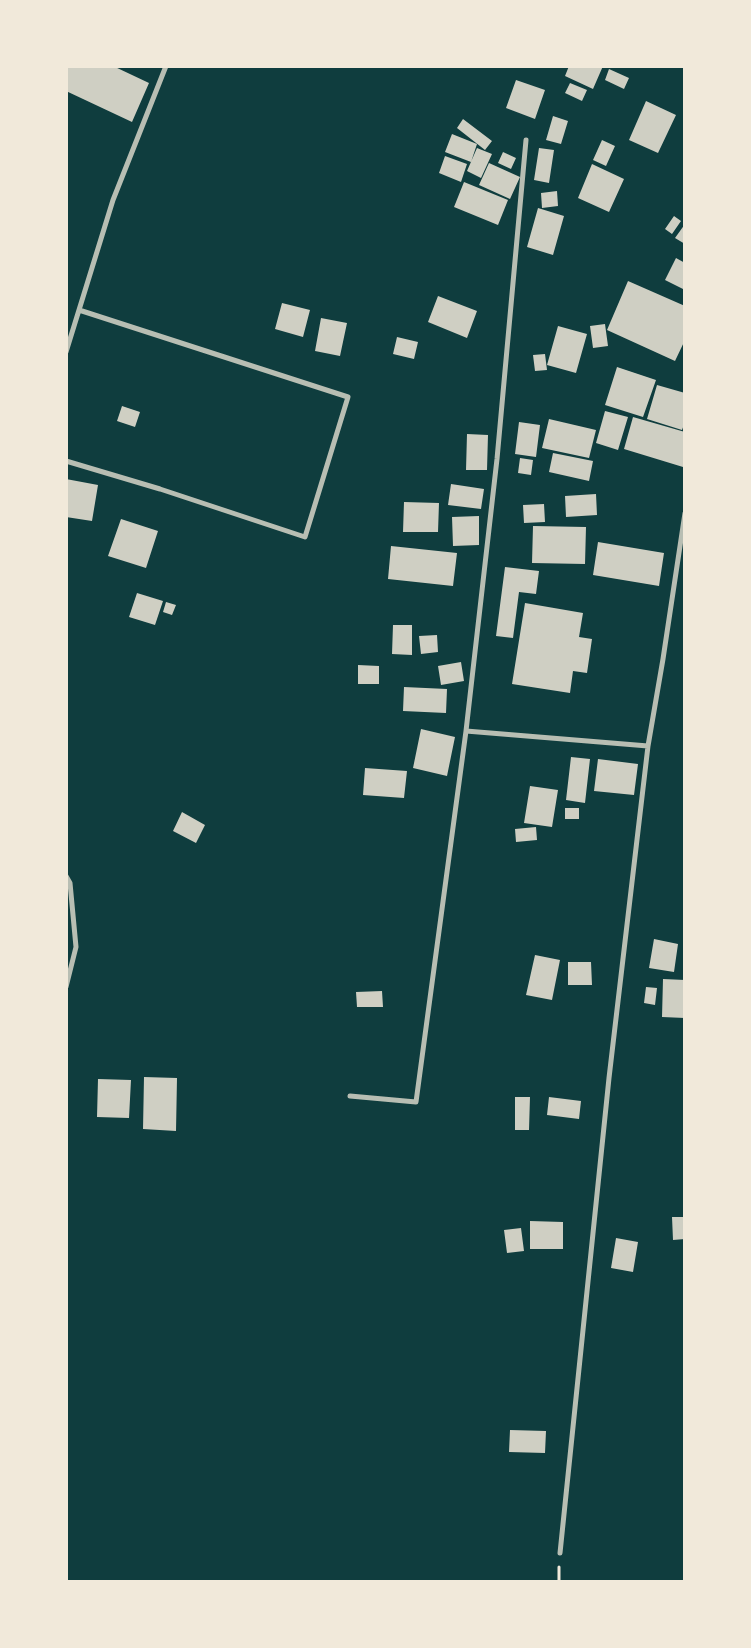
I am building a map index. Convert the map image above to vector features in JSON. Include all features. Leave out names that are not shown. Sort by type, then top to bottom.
[{"type":"street","points":[[66,352],[113,200],[166,66]]},
{"type":"street","points":[[350,1096],[416,1102],[466,731],[497,459],[526,140]]},
{"type":"street","points":[[66,461],[160,489],[305,537],[348,397],[79,310]]},
{"type":"street","points":[[560,1553],[609,1078],[648,746],[685,513]]},
{"type":"street","points":[[466,731],[648,746]]},
{"type":"street","points":[[66,876],[70,883],[76,947],[66,987]]},
{"type":"building","points":[[66,66],[113,66],[149,83],[132,122],[66,91]]},
{"type":"building","points":[[569,66],[603,66],[593,89],[565,76]]},
{"type":"building","points":[[609,69],[629,78],[624,89],[605,80]]},
{"type":"building","points":[[516,80],[545,90],[535,119],[506,108]]},
{"type":"building","points":[[570,83],[587,90],[582,101],[565,93]]},
{"type":"building","points":[[646,101],[676,115],[658,153],[629,140]]},
{"type":"building","points":[[553,116],[568,121],[561,144],[546,140]]},
{"type":"building","points":[[463,119],[492,141],[485,150],[457,128]]},
{"type":"building","points":[[452,134],[477,144],[471,162],[445,152]]},
{"type":"building","points":[[602,140],[615,146],[606,166],[593,160]]},
{"type":"building","points":[[477,148],[492,154],[481,178],[467,171]]},
{"type":"building","points":[[539,148],[554,150],[549,183],[534,180]]},
{"type":"building","points":[[503,152],[516,158],[511,169],[498,163]]},
{"type":"building","points":[[445,156],[467,164],[461,182],[439,173]]},
{"type":"building","points":[[489,163],[520,177],[510,199],[479,185]]},
{"type":"building","points":[[592,164],[624,179],[609,212],[578,198]]},
{"type":"building","points":[[464,182],[508,200],[498,225],[454,207]]},
{"type":"building","points":[[557,191],[558,206],[542,208],[541,193]]},
{"type":"building","points":[[538,208],[564,216],[553,255],[527,247]]},
{"type":"building","points":[[674,216],[681,221],[672,234],[665,229]]},
{"type":"building","points":[[685,224],[685,244],[675,238]]},
{"type":"building","points":[[676,258],[685,263],[685,290],[665,280]]},
{"type":"building","points":[[628,281],[685,306],[685,340],[675,361],[607,330]]},
{"type":"building","points":[[438,296],[477,311],[467,338],[428,322]]},
{"type":"building","points":[[282,303],[310,310],[303,337],[275,329]]},
{"type":"building","points":[[321,318],[347,323],[340,356],[315,351]]},
{"type":"building","points":[[605,324],[608,346],[593,348],[590,326]]},
{"type":"building","points":[[558,326],[587,334],[576,373],[547,365]]},
{"type":"building","points":[[397,337],[418,342],[414,359],[393,354]]},
{"type":"building","points":[[545,354],[547,370],[535,371],[533,355]]},
{"type":"building","points":[[617,367],[656,380],[643,417],[605,405]]},
{"type":"building","points":[[657,385],[685,393],[685,422],[682,430],[647,419]]},
{"type":"building","points":[[122,406],[140,412],[135,427],[117,421]]},
{"type":"building","points":[[605,411],[628,417],[618,450],[596,443]]},
{"type":"building","points":[[633,417],[685,432],[685,462],[683,467],[624,449]]},
{"type":"building","points":[[549,419],[596,430],[589,458],[542,448]]},
{"type":"building","points":[[519,422],[540,425],[536,457],[515,454]]},
{"type":"building","points":[[467,434],[488,435],[487,470],[466,470]]},
{"type":"building","points":[[553,453],[593,461],[589,481],[549,472]]},
{"type":"building","points":[[520,458],[533,460],[531,475],[518,473]]},
{"type":"building","points":[[66,479],[98,485],[92,521],[66,517]]},
{"type":"building","points":[[451,484],[484,489],[481,509],[448,505]]},
{"type":"building","points":[[596,494],[597,515],[566,517],[565,496]]},
{"type":"building","points":[[404,502],[439,503],[438,532],[403,532]]},
{"type":"building","points":[[544,504],[545,522],[524,523],[523,505]]},
{"type":"building","points":[[479,516],[479,545],[453,546],[452,517]]},
{"type":"building","points":[[121,519],[158,531],[146,568],[108,556]]},
{"type":"building","points":[[533,526],[586,527],[585,564],[532,563]]},
{"type":"building","points":[[598,542],[664,553],[659,586],[593,575]]},
{"type":"building","points":[[391,546],[457,553],[453,586],[388,579]]},
{"type":"building","points":[[505,567],[539,571],[536,594],[519,592],[513,638],[496,636]]},
{"type":"building","points":[[137,593],[163,601],[155,625],[129,617]]},
{"type":"building","points":[[166,602],[176,605],[172,615],[163,612]]},
{"type":"building","points":[[525,603],[583,613],[579,637],[592,639],[587,673],[573,671],[570,693],[512,684]]},
{"type":"building","points":[[393,625],[412,625],[412,655],[392,654]]},
{"type":"building","points":[[437,635],[438,652],[421,654],[419,636]]},
{"type":"building","points":[[461,662],[464,681],[441,685],[438,666]]},
{"type":"building","points":[[358,665],[379,666],[379,684],[358,684]]},
{"type":"building","points":[[404,687],[447,689],[446,713],[403,711]]},
{"type":"building","points":[[421,729],[455,737],[447,776],[413,768]]},
{"type":"building","points":[[571,757],[590,759],[585,803],[566,800]]},
{"type":"building","points":[[598,759],[638,764],[634,795],[594,791]]},
{"type":"building","points":[[365,768],[407,771],[404,798],[363,795]]},
{"type":"building","points":[[530,786],[558,790],[552,827],[524,823]]},
{"type":"building","points":[[565,808],[579,808],[579,819],[565,819]]},
{"type":"building","points":[[182,812],[205,825],[196,843],[173,831]]},
{"type":"building","points":[[536,827],[537,840],[516,842],[515,829]]},
{"type":"building","points":[[654,939],[678,944],[674,972],[649,968]]},
{"type":"building","points":[[535,955],[560,960],[552,1000],[526,995]]},
{"type":"building","points":[[568,962],[591,962],[592,985],[568,985]]},
{"type":"building","points":[[663,979],[685,980],[685,1018],[662,1017]]},
{"type":"building","points":[[646,987],[657,988],[655,1005],[644,1003]]},
{"type":"building","points":[[382,991],[383,1007],[357,1007],[356,992]]},
{"type":"building","points":[[144,1077],[177,1078],[176,1131],[143,1129]]},
{"type":"building","points":[[98,1079],[131,1080],[129,1118],[97,1117]]},
{"type":"building","points":[[515,1097],[530,1097],[529,1130],[515,1130]]},
{"type":"building","points":[[549,1097],[581,1101],[579,1119],[547,1115]]},
{"type":"building","points":[[672,1217],[685,1217],[685,1239],[673,1240]]},
{"type":"building","points":[[530,1221],[563,1222],[563,1249],[530,1249]]},
{"type":"building","points":[[521,1228],[524,1251],[507,1253],[504,1230]]},
{"type":"building","points":[[616,1238],[638,1242],[633,1272],[611,1268]]},
{"type":"building","points":[[510,1430],[546,1431],[545,1453],[509,1452]]}]
